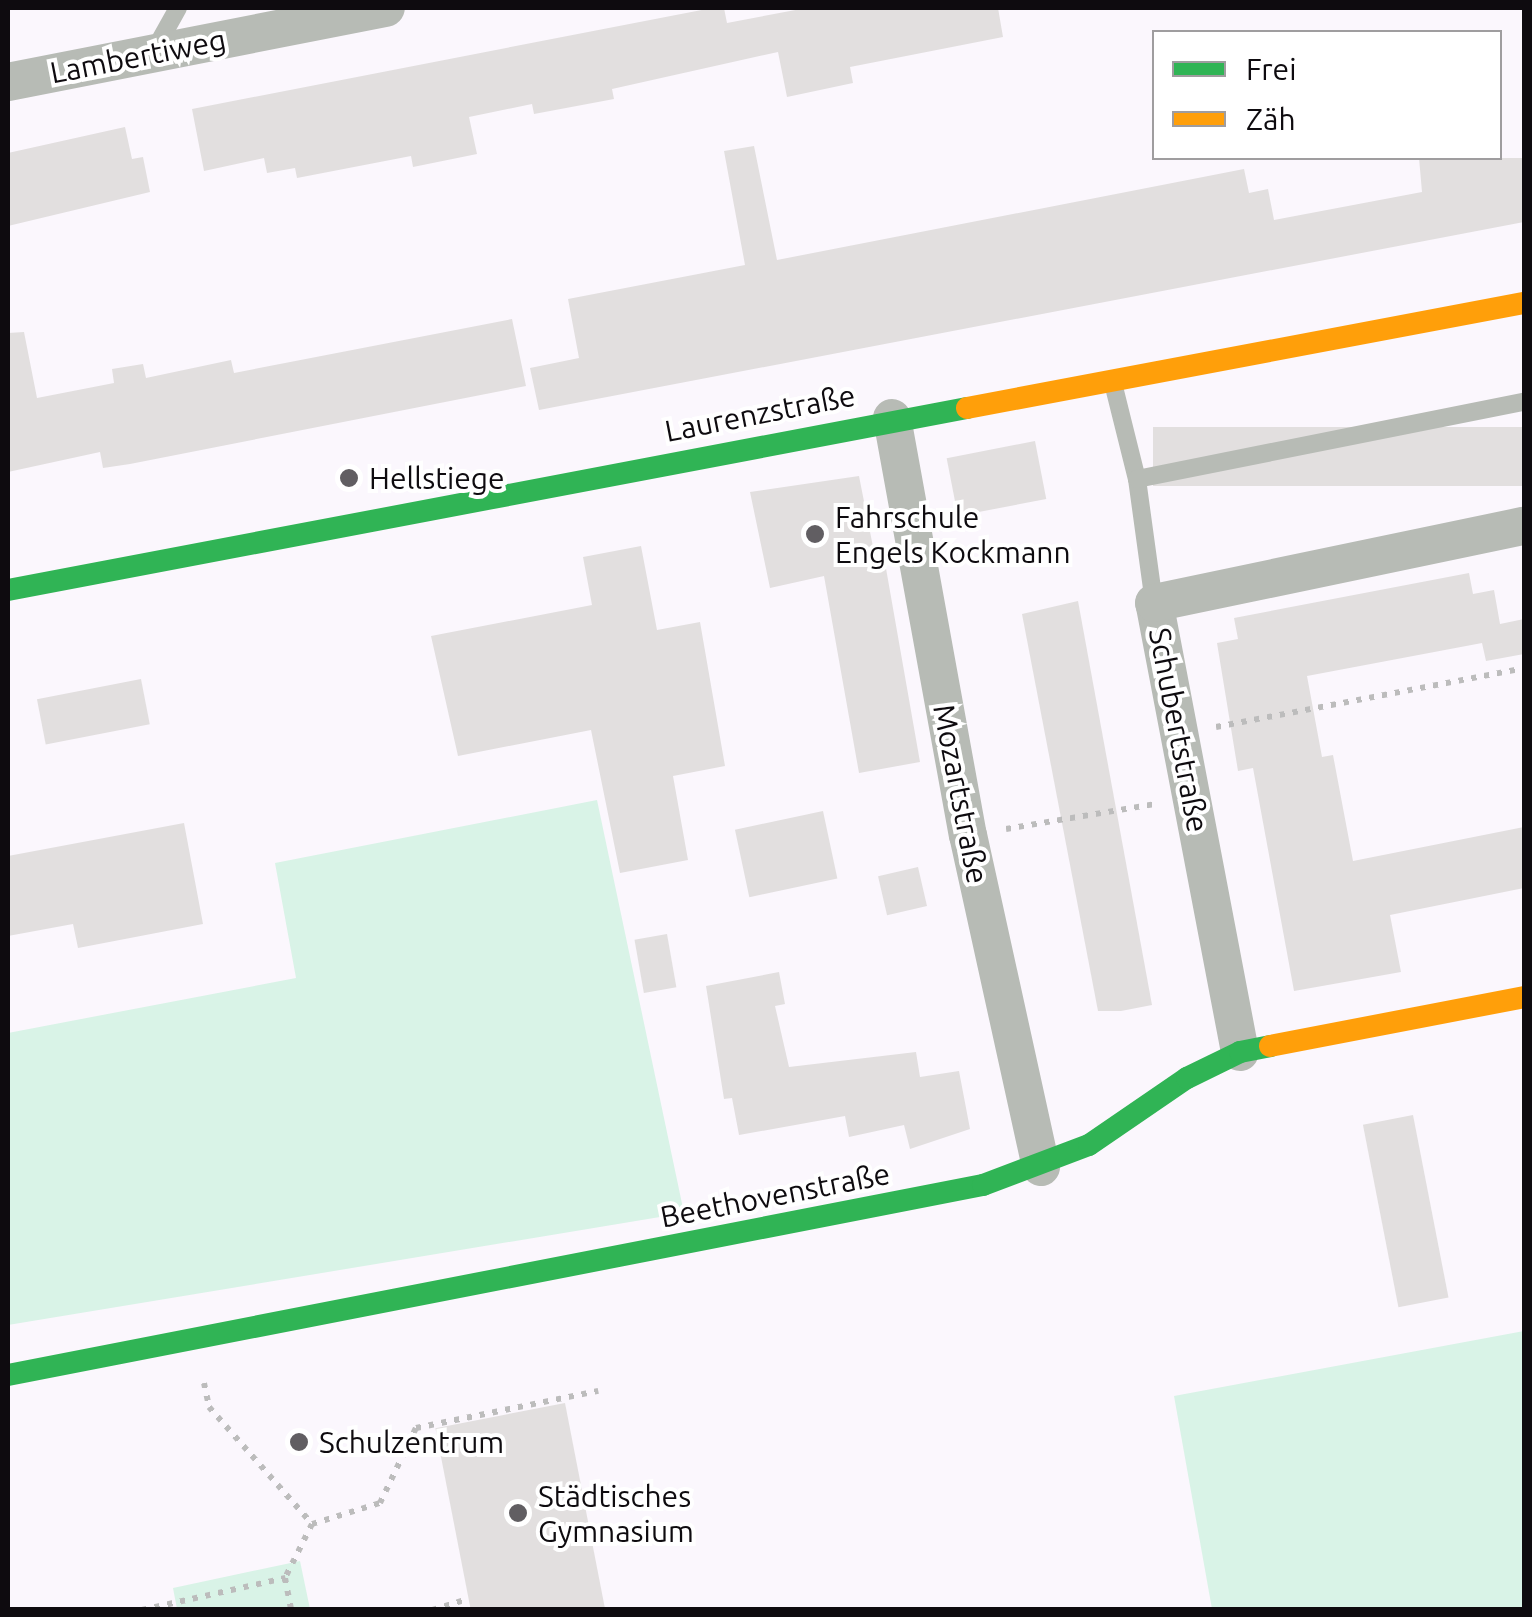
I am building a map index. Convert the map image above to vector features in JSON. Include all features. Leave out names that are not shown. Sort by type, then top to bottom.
[{"type":"street","name":"Lambertiweg","points":[[8,82],[386,8]]},
{"type":"street","name":"Laurenzstraße","points":[[8,590],[892,418],[1524,302]]},
{"type":"street","name":"Mozartstraße","points":[[892,418],[968,835],[1041,1168]]},
{"type":"street","name":"Schubertstraße","points":[[1240,1052],[1154,604],[1524,526]]},
{"type":"street","name":"Beethovenstraße","points":[[8,1374],[983,1185],[1041,1168],[1240,1052],[1524,997]]},
{"type":"lane","points":[[152,54],[178,8]]},
{"type":"lane","points":[[1112,378],[1137,478],[1154,604]]},
{"type":"lane","points":[[1137,478],[1524,402]]},
{"type":"path","points":[[1179,734],[1524,668]]},
{"type":"path","points":[[968,835],[1192,798]]},
{"type":"path","points":[[193,1338],[209,1407],[312,1524]]},
{"type":"path","points":[[291,1610],[285,1578],[312,1524],[380,1503],[416,1428],[598,1391]]},
{"type":"path","points":[[142,1610],[285,1578]]},
{"type":"path","points":[[432,1610],[467,1599]]},
{"type":"green space","points":[[597,800],[684,1213],[8,1325],[8,1033],[296,978],[275,863]]},
{"type":"green space","points":[[1524,1331],[1524,1609],[1212,1609],[1174,1396]]},
{"type":"green space","points":[[300,1561],[310,1609],[177,1609],[173,1588]]},
{"type":"building","points":[[724,8],[727,23],[806,8],[998,8],[1003,37],[850,67],[853,83],[787,97],[778,52],[612,89],[614,99],[534,114],[532,104],[469,117],[477,154],[413,167],[411,156],[297,178],[295,168],[267,173],[264,158],[204,171],[192,109]]},
{"type":"building","points":[[125,127],[132,159],[143,157],[150,192],[8,226],[8,153]]},
{"type":"building","points":[[754,146],[777,260],[1244,169],[1249,193],[1268,189],[1274,220],[1422,192],[1419,160],[1524,158],[1524,222],[539,410],[530,368],[579,358],[568,299],[745,265],[724,151]]},
{"type":"building","points":[[512,319],[526,386],[130,464],[103,468],[100,452],[8,472],[8,333],[24,332],[37,398],[114,383],[112,369],[143,364],[146,378],[231,360],[234,373]]},
{"type":"building","points":[[1153,427],[1524,427],[1524,486],[1153,486]]},
{"type":"building","points":[[1035,441],[1046,499],[958,516],[947,458]]},
{"type":"building","points":[[859,476],[875,557],[884,557],[920,762],[859,773],[824,576],[770,588],[750,492]]},
{"type":"building","points":[[641,546],[657,630],[700,622],[725,766],[673,776],[688,860],[620,873],[591,730],[458,756],[431,636],[592,605],[583,557]]},
{"type":"building","points":[[1469,573],[1473,594],[1494,590],[1500,624],[1524,619],[1524,654],[1486,661],[1482,643],[1307,676],[1322,757],[1333,755],[1353,861],[1524,827],[1524,888],[1390,915],[1401,972],[1294,991],[1253,768],[1238,771],[1217,643],[1238,639],[1234,618]]},
{"type":"building","points":[[1078,601],[1152,1005],[1121,1011],[1098,1011],[1022,614]]},
{"type":"building","points":[[141,679],[150,724],[46,744],[37,699]]},
{"type":"building","points":[[823,811],[837,878],[749,897],[735,830]]},
{"type":"building","points":[[184,823],[203,924],[78,948],[73,924],[8,936],[8,856]]},
{"type":"building","points":[[918,867],[927,906],[887,915],[878,876]]},
{"type":"building","points":[[667,934],[676,987],[644,993],[635,940]]},
{"type":"building","points":[[779,972],[785,1004],[775,1006],[789,1067],[916,1052],[920,1077],[959,1071],[970,1129],[910,1149],[904,1125],[849,1137],[845,1116],[739,1135],[732,1098],[724,1099],[706,986]]},
{"type":"building","points":[[1413,1115],[1448,1298],[1398,1307],[1363,1125]]},
{"type":"building","name":"Städtisches Gymnasium","points":[[565,1403],[605,1610],[471,1610],[435,1428]]},
{"type":"traffic: fast","points":[[8,590],[967,408]]},
{"type":"traffic: fast","points":[[8,1375],[983,1185],[1089,1145],[1187,1078],[1240,1052],[1270,1046]]},
{"type":"traffic: slow","points":[[967,408],[1524,303]]},
{"type":"traffic: slow","points":[[1270,1046],[1524,997]]},
{"type":"place","name":"Hellstiege","points":[[349,478]]},
{"type":"place","name":"Fahrschule Engels Kockmann","points":[[815,534]]},
{"type":"place","name":"Schulzentrum","points":[[299,1442]]},
{"type":"place","name":"Städtisches Gymnasium","points":[[518,1513]]}]
